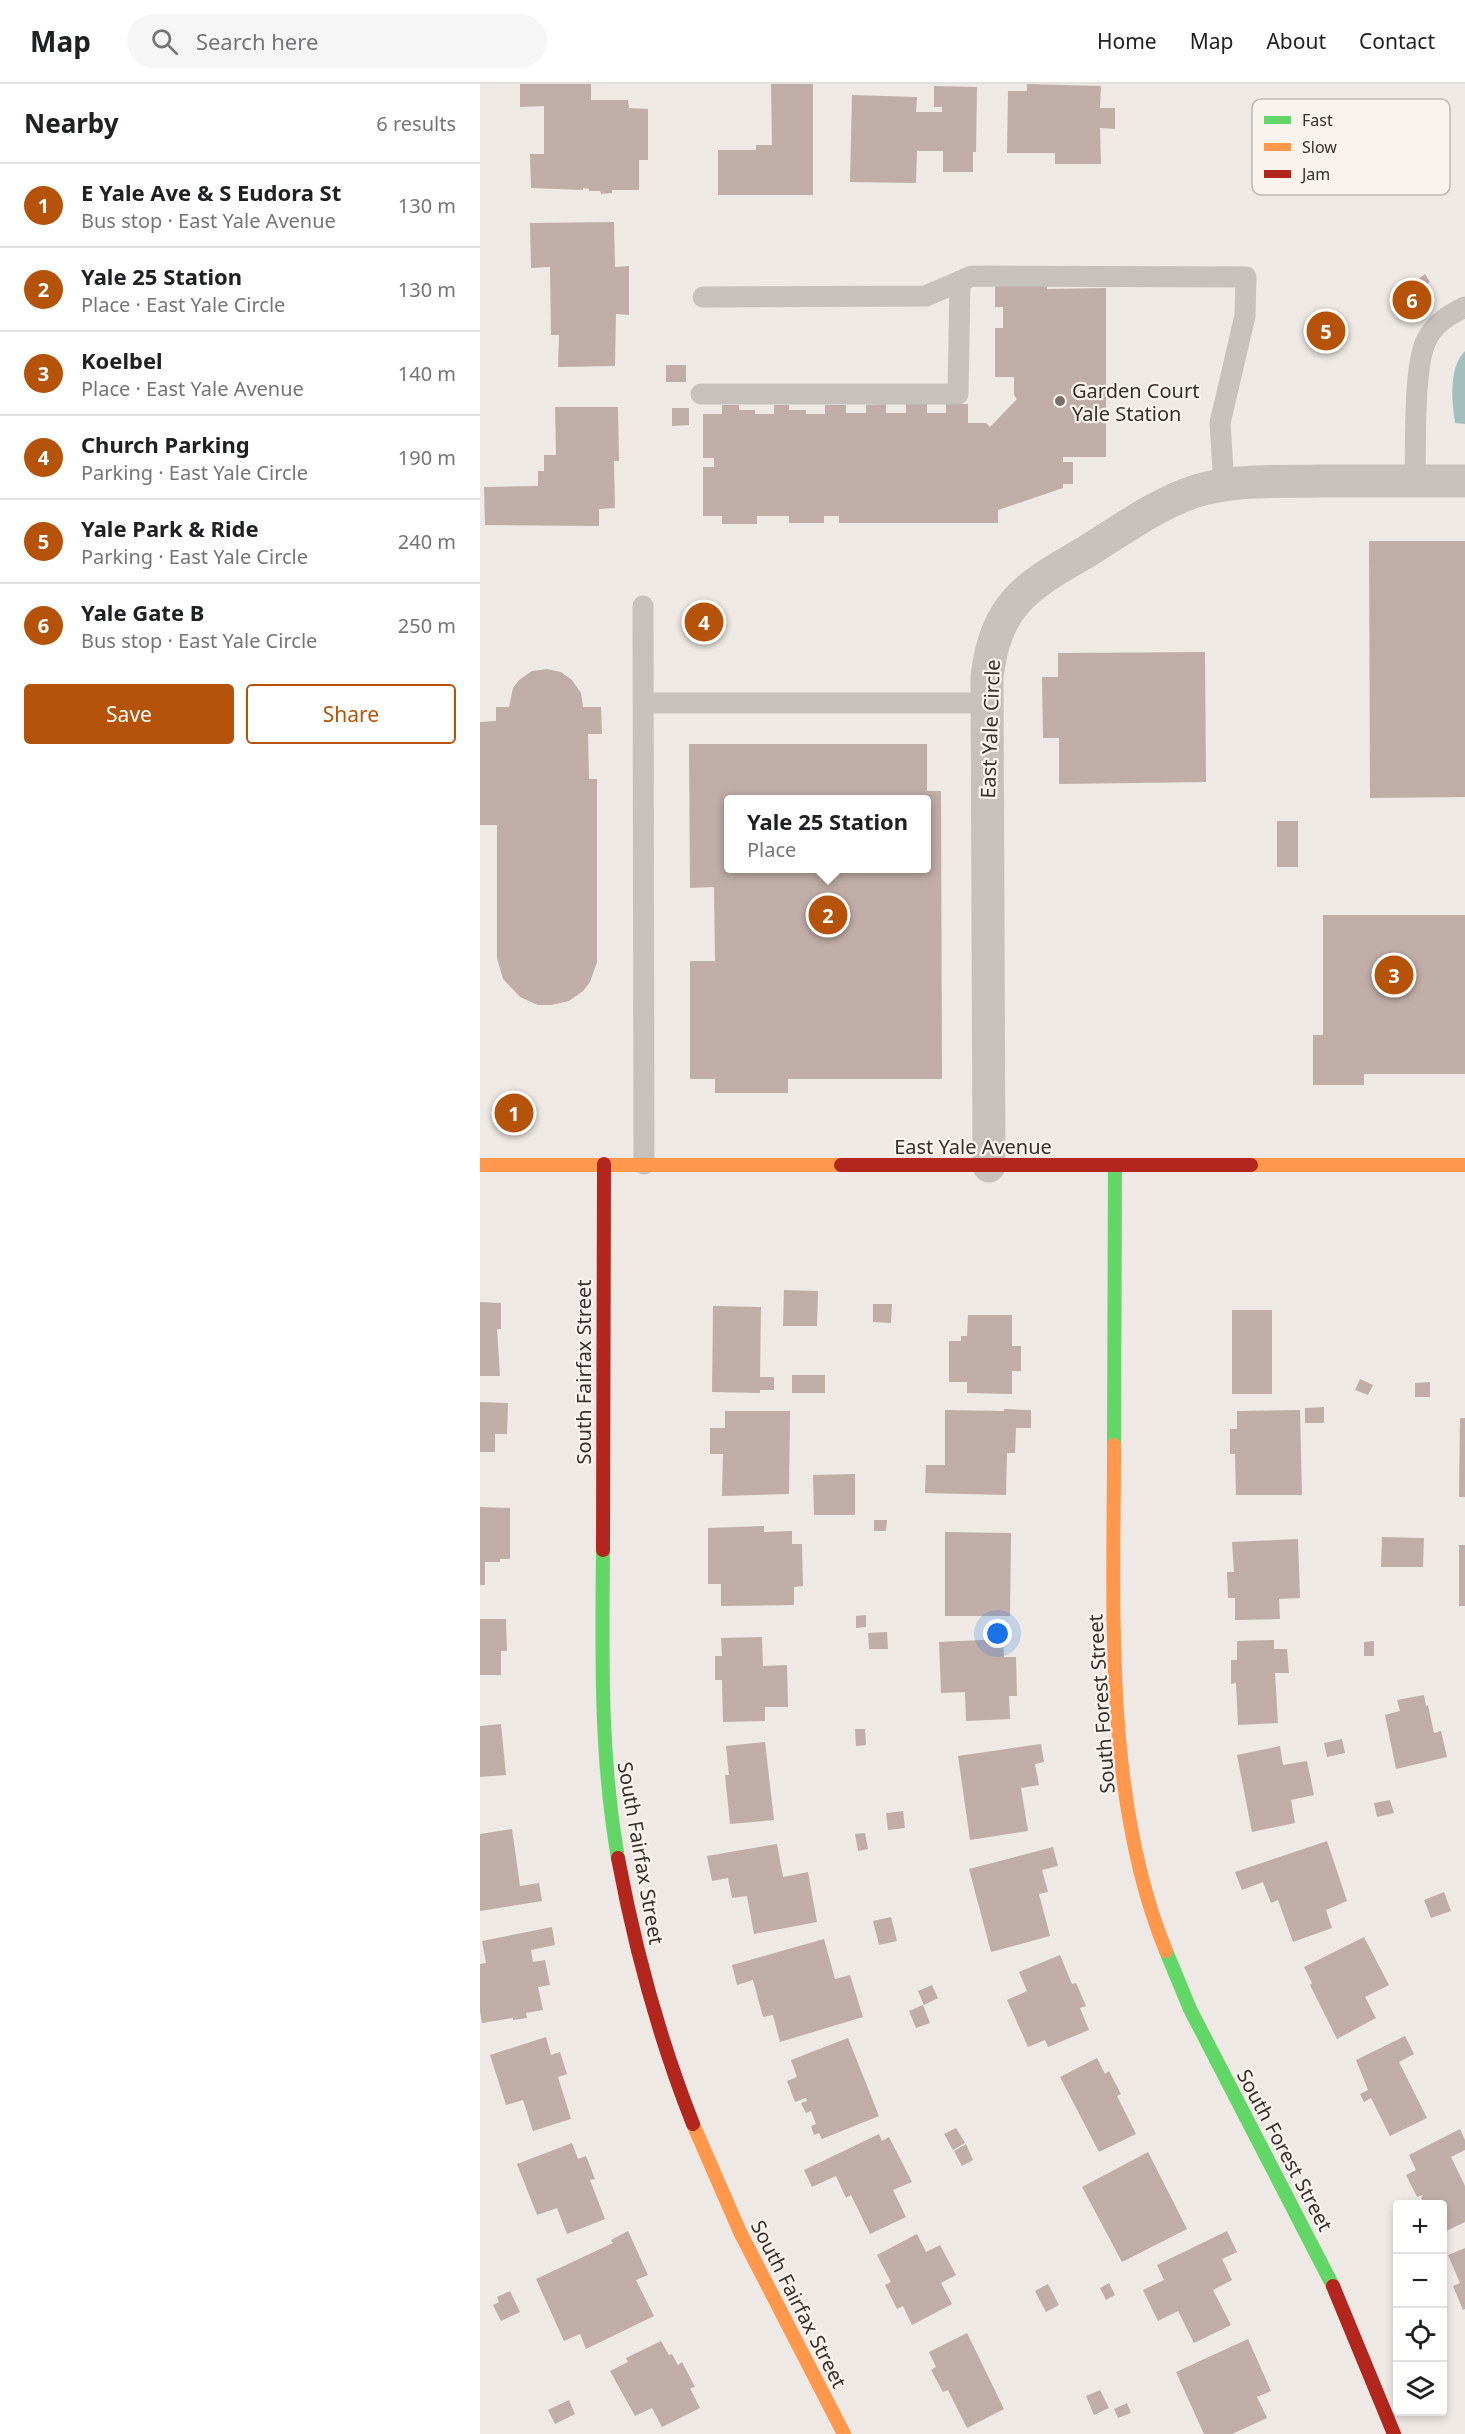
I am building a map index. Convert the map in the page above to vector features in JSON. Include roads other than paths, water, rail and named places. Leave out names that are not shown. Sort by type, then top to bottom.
[{"type":"street","name":"East Yale Circle","points":[[989,1166],[986,703],[989,665],[996,635],[1005,616],[1028,588],[1047,574],[1176,499],[1198,490],[1283,481],[1465,480]]},
{"type":"street","name":"South Fairfax Street","points":[[604,1164],[602,1696],[607,1777],[621,1874],[638,1952],[660,2032],[686,2108],[728,2206],[844,2434]]},
{"type":"street","name":"East Yale Avenue","points":[[480,1165],[1465,1165]]},
{"type":"street","name":"South Forest Street","points":[[1115,1166],[1114,1643],[1119,1741],[1136,1852],[1158,1931],[1190,2009],[1327,2274],[1369,2369],[1394,2434]]},
{"type":"lane","points":[[703,297],[926,296],[972,276],[1246,278],[1245,316],[1220,423],[1224,486]]},
{"type":"lane","points":[[701,394],[958,394],[960,281]]},
{"type":"lane","points":[[1415,480],[1421,352],[1426,339],[1438,323],[1465,307]]},
{"type":"lane","points":[[643,606],[644,1164]]},
{"type":"lane","points":[[644,703],[986,703]]},
{"type":"water","points":[[1465,351],[1465,424],[1455,423],[1452,386],[1456,367]]},
{"type":"place","name":"Yale Gate B","points":[[1412,300]]},
{"type":"place","name":"Yale Park & Ride","points":[[1326,331]]},
{"type":"place","name":"Garden Court Yale Station","points":[[1060,401]]},
{"type":"place","name":"Church Parking","points":[[704,622]]},
{"type":"place","name":"Yale 25 Station","points":[[828,915]]},
{"type":"place","name":"Koelbel","points":[[1394,975]]},
{"type":"place","name":"E Yale Ave & S Eudora St","points":[[514,1113]]}]
